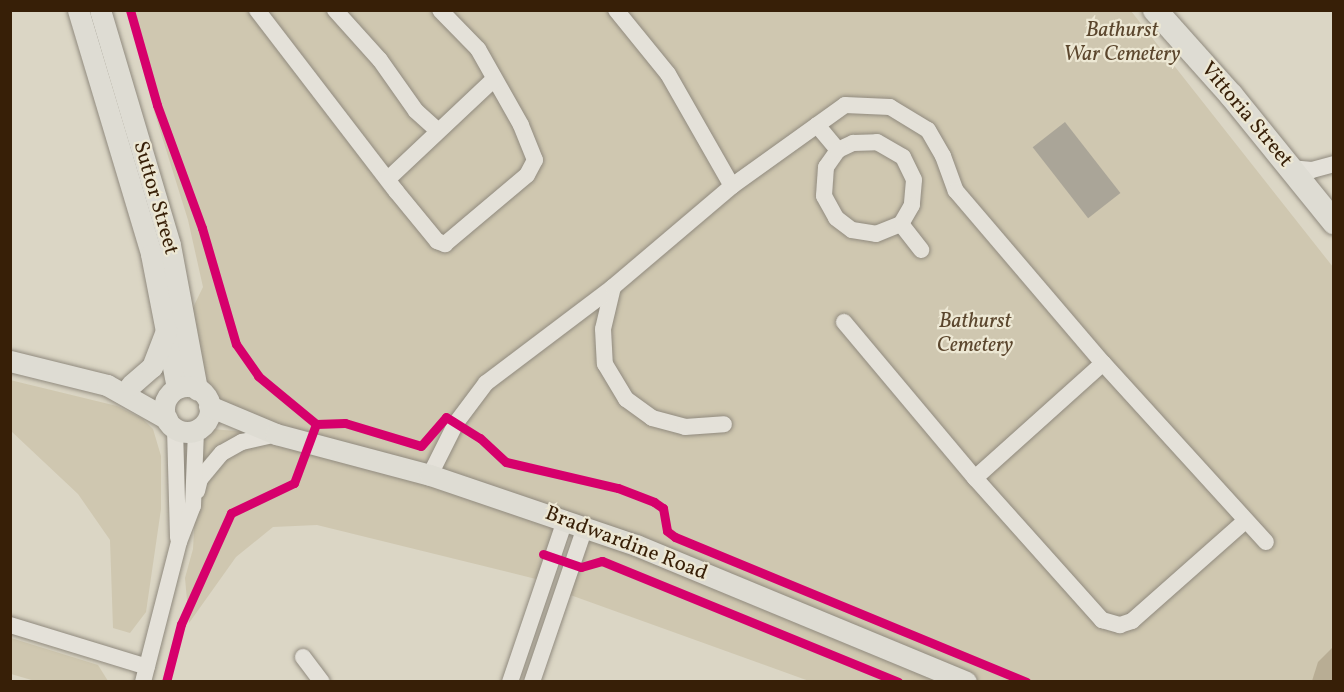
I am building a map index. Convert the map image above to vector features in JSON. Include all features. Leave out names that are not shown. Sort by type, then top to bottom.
[{"type":"highway","name":"Vittoria Street","points":[[1155,10],[1333,220]]},
{"type":"main road","name":"Suttor Street","points":[[78,10],[151,254],[187,410]]},
{"type":"main road","name":"Suttor Street","points":[[100,10],[172,256],[187,410]]},
{"type":"main road","points":[[131,386],[158,355],[167,323]]},
{"type":"main road","name":"Bradwardine Road","points":[[10,361],[107,385],[187,410],[430,475],[565,520],[966,681]]},
{"type":"main road","name":"Bradwardine Road","points":[[107,385],[131,386],[187,410]]},
{"type":"street","points":[[257,10],[343,125],[437,241],[445,244],[526,175],[535,160],[478,49],[440,10]]},
{"type":"street","points":[[335,10],[380,60],[416,111],[437,130]]},
{"type":"street","points":[[616,10],[669,74],[732,186]]},
{"type":"street","points":[[388,178],[413,159],[437,130],[473,102],[494,79]]},
{"type":"street","points":[[430,475],[456,423],[486,383],[613,287],[732,186],[845,105],[891,107],[928,130],[943,156],[956,191],[1103,363],[1266,542]]},
{"type":"street","points":[[817,125],[838,150]]},
{"type":"street","points":[[877,142],[903,157],[914,180],[912,205],[901,224],[876,234],[852,230],[836,218],[824,196],[826,167],[838,150],[853,143],[877,142]]},
{"type":"street","points":[[1290,168],[1312,170],[1334,164]]},
{"type":"street","points":[[901,224],[921,250]]},
{"type":"street","points":[[613,287],[603,329],[605,364],[626,399],[652,418],[685,427],[724,423]]},
{"type":"street","points":[[844,322],[975,478],[1102,620],[1120,625],[1132,621],[1245,520]]},
{"type":"street","points":[[975,478],[1103,363]]},
{"type":"street","name":"Suttor Street","points":[[145,674],[179,542],[193,506],[187,410]]},
{"type":"street","name":"Suttor Street","points":[[179,542],[187,410]]},
{"type":"street","points":[[193,506],[200,479],[222,453],[242,442],[276,434]]},
{"type":"street","points":[[510,681],[565,520]]},
{"type":"street","points":[[532,681],[585,527]]},
{"type":"street","points":[[10,625],[145,674]]},
{"type":"street","points":[[303,657],[322,681]]},
{"type":"green space","name":"Bathurst Cemetery","points":[[133,11],[1131,11],[1333,267],[1333,681],[809,681],[562,592],[585,527],[565,520],[544,581],[317,525],[273,527],[236,557],[189,623],[185,578],[193,549],[200,428],[272,434],[202,393],[187,320],[203,287],[188,220],[154,111]]},
{"type":"green space","points":[[10,380],[117,406],[143,419],[153,429],[161,456],[161,509],[146,612],[130,633],[113,628],[110,540],[78,494],[11,431]]},
{"type":"green space","points":[[11,638],[98,665],[108,681],[35,681],[11,674]]},
{"type":"shaded area","points":[[1333,647],[1333,681],[1312,681],[1318,662]]},
{"type":"building","points":[[1065,122],[1120,193],[1088,218],[1033,147]]},
{"type":"cycle path","points":[[130,10],[157,105],[202,228],[236,344],[258,376],[316,424],[294,483],[231,513],[181,624],[166,682]]},
{"type":"cycle path","points":[[316,424],[345,423],[421,446],[446,417],[480,438],[506,462],[618,488],[654,502],[663,508],[667,531],[675,537],[1026,682]]},
{"type":"cycle path","points":[[543,554],[581,567],[602,561],[898,682]]},
{"type":"park label","name":"Bathurst War Cemetery","points":[[1122,43]]}]
